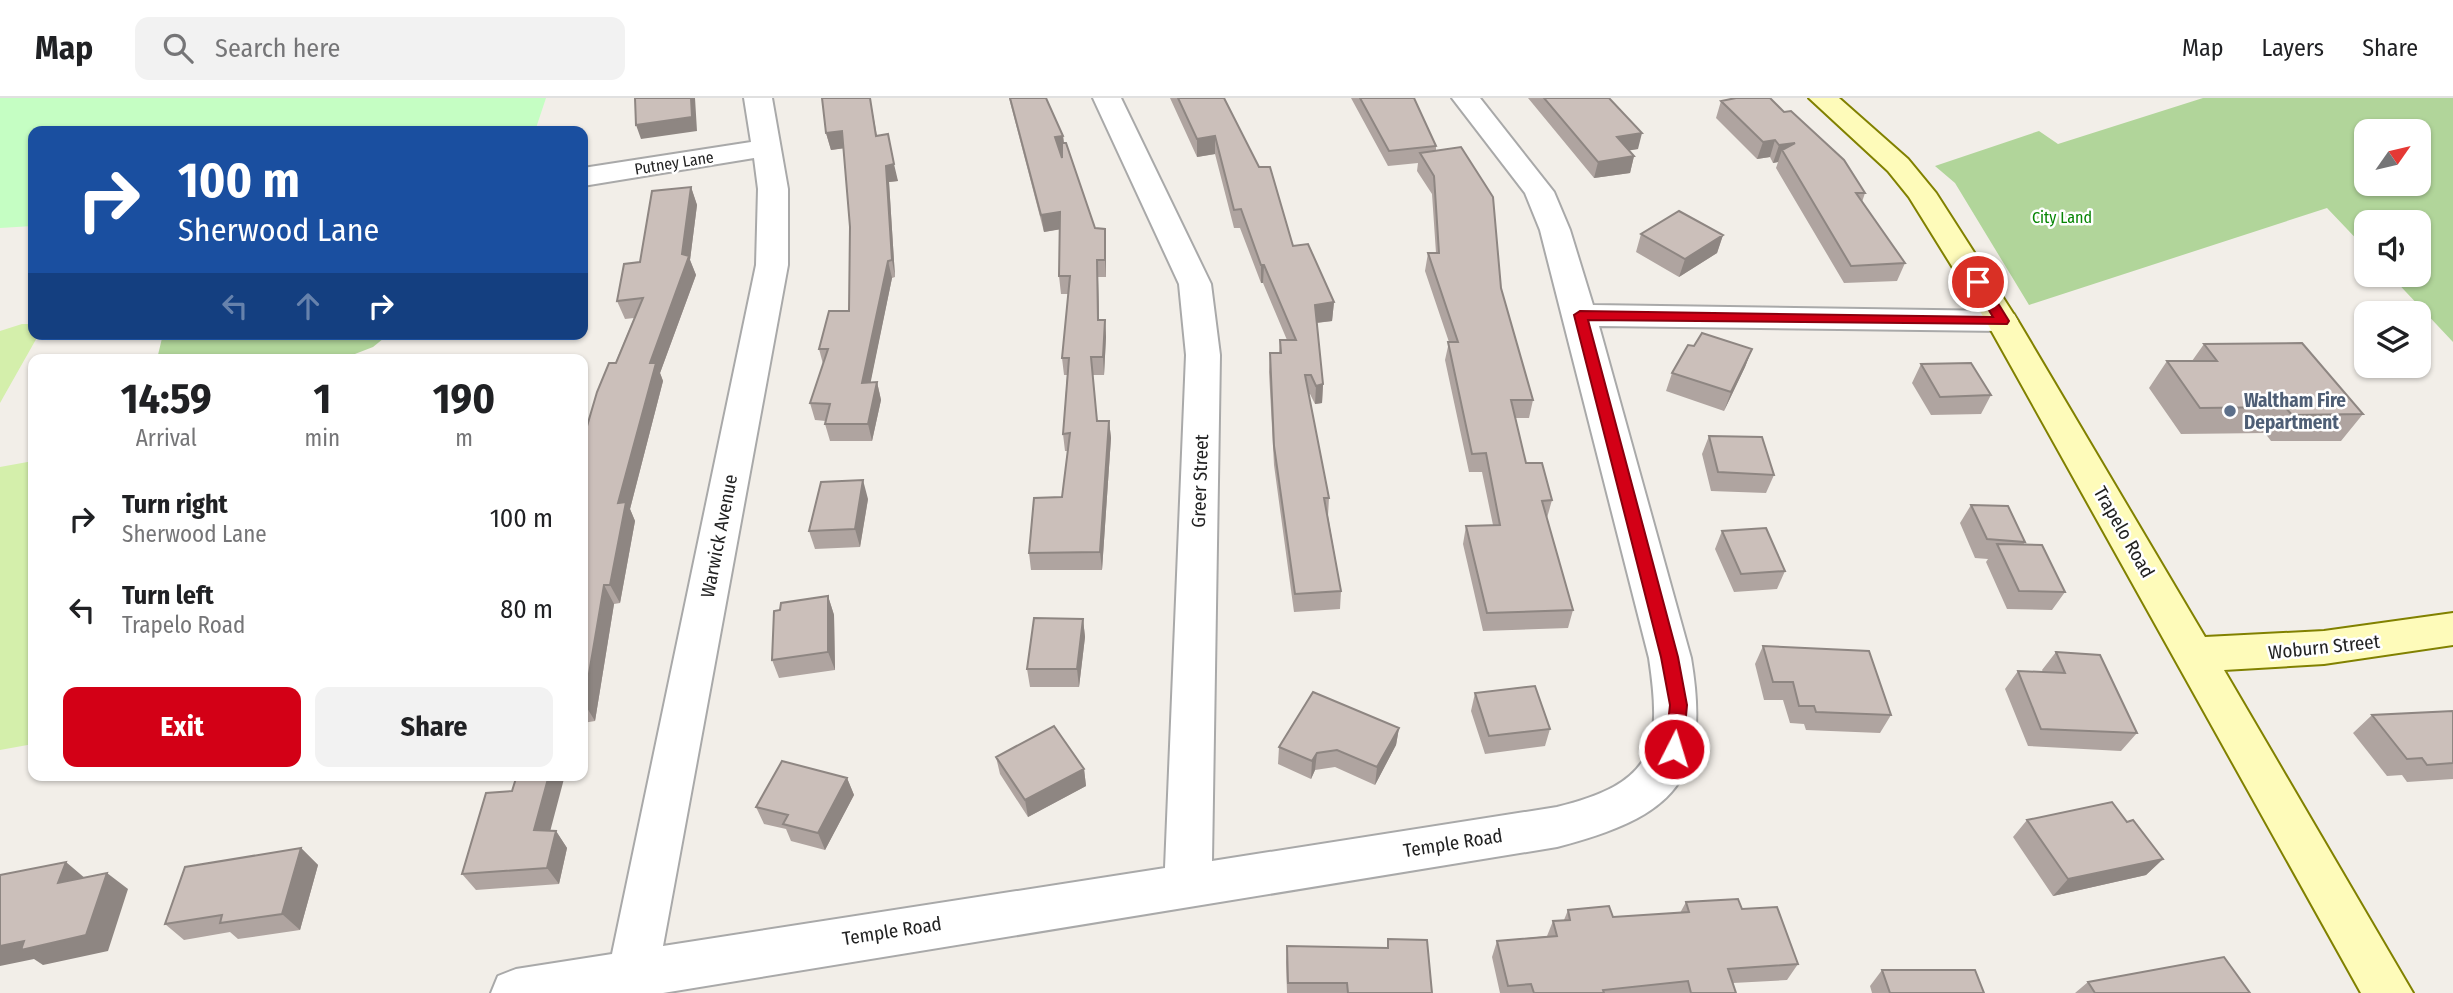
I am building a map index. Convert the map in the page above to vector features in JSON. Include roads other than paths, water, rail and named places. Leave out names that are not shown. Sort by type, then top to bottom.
[{"type":"main road","name":"Trapelo Road","points":[[1823,98],[1898,165],[1922,193],[2002,321],[2389,993]]},
{"type":"main road","name":"Woburn Street","points":[[2194,653],[2305,652],[2453,629]]},
{"type":"street","name":"Warwick Avenue","points":[[633,973],[772,265],[774,189],[758,98]]},
{"type":"street","name":"Greer Street","points":[[1107,98],[1190,274],[1201,317],[1203,355],[1188,884]]},
{"type":"street","name":"Temple Road","points":[[516,993],[1557,827],[1613,811],[1653,783],[1674,749],[1678,705],[1670,657],[1580,315],[1555,230],[1539,192],[1466,98]]},
{"type":"street","name":"Putney Lane","points":[[588,176],[766,148]]},
{"type":"street","points":[[1580,315],[2002,321]]},
{"type":"place","name":"Waltham Fire Department","points":[[2230,411]]},
{"type":"park label","name":"City Land","points":[[2062,217]]}]
